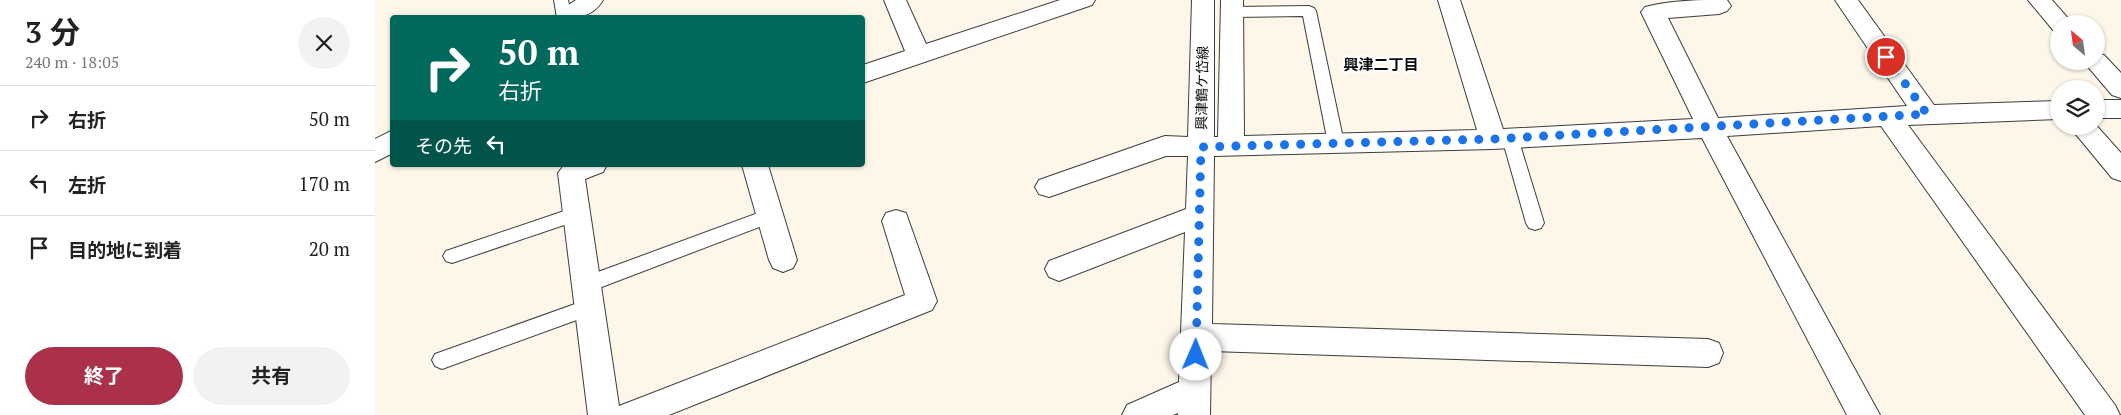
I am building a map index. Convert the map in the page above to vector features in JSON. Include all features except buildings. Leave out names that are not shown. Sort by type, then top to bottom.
[{"type":"street","points":[[570,15],[592,0]]},
{"type":"street","points":[[895,0],[919,55]]},
{"type":"street","points":[[865,73],[1084,0]]},
{"type":"street","name":"興津鶴ケ岱線","points":[[1194,403],[1200,215],[1203,0]]},
{"type":"street","points":[[1449,0],[1502,138]]},
{"type":"street","points":[[1715,0],[1719,6],[1653,12],[1710,128],[1864,415]]},
{"type":"street","points":[[1846,0],[1927,114]]},
{"type":"street","points":[[2039,0],[2053,15]]},
{"type":"street","points":[[1231,146],[1232,6]]},
{"type":"street","points":[[2103,70],[2121,89]]},
{"type":"street","points":[[2105,109],[2121,109]]},
{"type":"street","points":[[1049,187],[1165,146],[1201,147],[1502,138],[1710,128],[1927,114],[2050,110]]},
{"type":"street","points":[[1888,116],[2104,415]]},
{"type":"street","points":[[2090,135],[2121,171]]},
{"type":"street","points":[[375,152],[390,142]]},
{"type":"street","points":[[588,167],[571,173],[604,415]]},
{"type":"street","points":[[756,167],[783,260]]},
{"type":"street","points":[[1059,269],[1200,215]]},
{"type":"street","points":[[631,415],[922,300],[896,221]]},
{"type":"street","points":[[1196,337],[1708,353]]},
{"type":"street","points":[[1138,415],[1194,403]]},
{"type":"lane","points":[[561,0],[564,15]]},
{"type":"lane","points":[[1232,6],[1309,11],[1336,143]]},
{"type":"lane","points":[[1502,138],[1535,223]]},
{"type":"lane","points":[[452,256],[576,214]]},
{"type":"lane","points":[[442,360],[769,216]]},
{"type":"district","name":"興津二丁目","points":[[1381,65]]},
{"type":"route","points":[[1196,355],[1201,147],[1493,139],[1927,114],[1886,57]]}]
